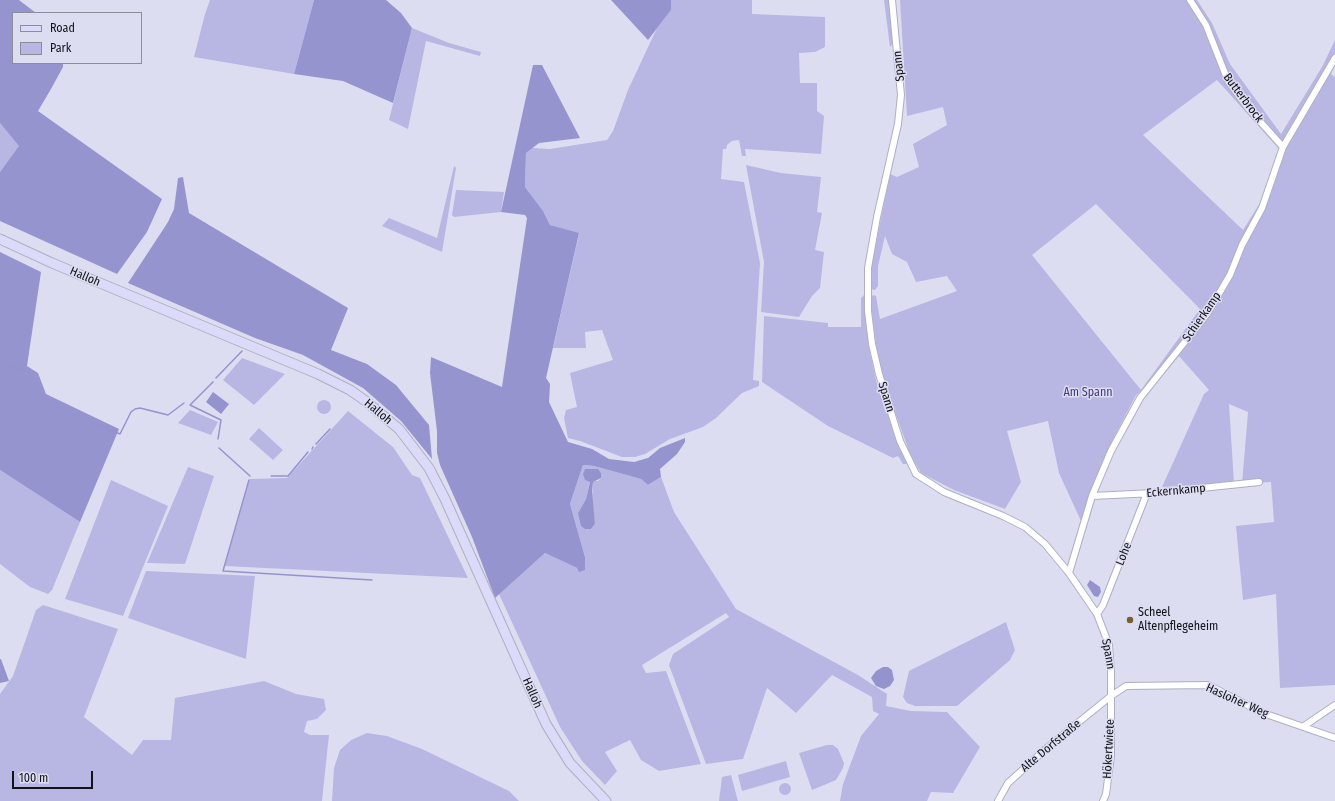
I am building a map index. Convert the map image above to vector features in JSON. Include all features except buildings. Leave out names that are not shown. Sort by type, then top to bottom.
[{"type":"main road","name":"Halloh","points":[[0,239],[52,263],[318,374],[362,398],[399,429],[423,459],[434,476],[546,724],[560,748],[579,773],[606,801]]},
{"type":"street","name":"Spann","points":[[892,0],[901,95],[898,124],[877,217],[868,268],[868,311],[872,344],[879,374],[900,440],[916,474],[944,492],[1003,516],[1025,527],[1045,544],[1069,573],[1097,614],[1109,645],[1112,672],[1111,696]]},
{"type":"street","name":"Butterbrock","points":[[1190,0],[1206,25],[1228,82],[1248,108],[1283,147]]},
{"type":"street","name":"Schierkamp","points":[[1069,573],[1092,496],[1111,451],[1140,398],[1207,314],[1230,275],[1242,245],[1262,208],[1283,147],[1335,58]]},
{"type":"street","name":"Eckernkamp","points":[[1092,496],[1147,493],[1259,482]]},
{"type":"street","name":"Lohe","points":[[1097,614],[1103,605],[1147,493]]},
{"type":"street","name":"Hasloher Weg","points":[[1111,696],[1126,686],[1208,685],[1263,714],[1284,722],[1304,726],[1335,738]]},
{"type":"street","name":"Alte Dorfstraße","points":[[998,801],[1008,783],[1048,747],[1111,696]]},
{"type":"street","name":"Hökertwiete","points":[[1103,801],[1106,794],[1111,756],[1111,696]]},
{"type":"street","points":[[1304,726],[1335,705]]},
{"type":"green space","points":[[210,0],[314,0],[294,74],[194,57]]},
{"type":"green space","points":[[671,0],[752,0],[752,14],[825,17],[825,47],[815,52],[799,53],[800,83],[817,83],[817,111],[824,116],[821,154],[745,149],[746,156],[742,156],[739,140],[732,141],[727,145],[726,149],[723,149],[721,179],[744,182],[760,263],[753,380],[759,381],[759,386],[742,393],[716,418],[703,427],[670,439],[645,454],[635,457],[622,457],[568,438],[564,418],[566,410],[577,407],[570,373],[613,360],[602,330],[585,332],[586,348],[553,348],[579,234],[550,225],[544,213],[525,187],[526,153],[532,148],[550,149],[607,140],[613,131],[628,90],[657,28],[671,10]]},
{"type":"green space","points":[[884,0],[890,0],[894,42],[890,47]]},
{"type":"green space","name":"Am Spann","points":[[900,0],[1197,0],[1212,23],[1230,64],[1281,134],[1322,67],[1335,40],[1335,65],[1331,74],[1335,77],[1335,685],[1280,688],[1276,594],[1243,600],[1236,526],[1274,522],[1271,482],[1242,484],[1248,412],[1229,404],[1234,483],[1162,487],[1204,394],[1209,390],[1179,356],[1141,400],[1141,391],[1136,395],[1108,449],[1081,521],[1059,473],[1048,421],[1007,431],[1021,482],[1005,509],[954,490],[921,473],[910,454],[879,367],[870,299],[873,295],[876,296],[880,319],[957,291],[947,276],[916,282],[907,262],[892,254],[885,236],[878,266],[878,286],[875,290],[870,289],[872,263],[890,174],[897,177],[919,167],[913,144],[947,125],[943,107],[907,116]],"holes":[[[1217,80],[1279,149],[1260,203],[1243,230],[1143,135]],[[1096,204],[1200,309],[1141,390],[1032,255]]]},
{"type":"green space","points":[[412,28],[449,43],[481,52],[480,56],[426,41],[408,129],[389,120]]},
{"type":"green space","points":[[0,123],[20,146],[0,172]]},
{"type":"green space","points":[[746,165],[781,173],[821,177],[817,212],[822,213],[815,250],[824,252],[820,288],[812,296],[799,317],[761,312],[764,262]]},
{"type":"green space","points":[[454,166],[456,168],[442,252],[382,226],[389,218],[437,238]]},
{"type":"green space","points":[[456,190],[504,192],[501,212],[454,217],[452,215]]},
{"type":"green space","points":[[864,295],[869,348],[878,389],[907,464],[903,464],[898,456],[893,458],[828,426],[762,382],[764,316],[828,323],[828,327],[861,327],[861,298]]},
{"type":"green space","points":[[242,358],[285,374],[254,405],[223,380]]},
{"type":"green space","points":[[324,400],[329,402],[331,407],[329,412],[324,414],[319,412],[317,407],[319,402]]},
{"type":"green space","points":[[190,410],[218,422],[211,435],[178,423]]},
{"type":"green space","points":[[348,411],[393,447],[412,475],[420,478],[468,578],[225,566],[250,479],[287,478]]},
{"type":"green space","points":[[259,428],[283,450],[273,460],[249,439]]},
{"type":"green space","points":[[583,465],[594,466],[641,479],[648,485],[661,477],[674,512],[736,609],[858,675],[887,694],[886,706],[911,711],[947,712],[980,747],[953,793],[931,792],[927,801],[840,801],[843,784],[861,736],[879,714],[873,711],[872,697],[832,675],[796,713],[767,688],[743,759],[706,764],[669,665],[673,654],[729,617],[726,613],[642,665],[646,673],[666,671],[701,764],[659,771],[641,760],[630,740],[605,752],[617,771],[605,785],[582,761],[560,727],[499,594],[545,553],[577,568],[585,557],[570,504]],"holes":[[[601,473],[601,478],[598,481],[593,481],[592,499],[595,524],[591,529],[578,513],[586,499],[590,481]]]},
{"type":"green space","points":[[188,467],[214,476],[185,564],[147,563]]},
{"type":"green space","points":[[0,470],[80,522],[52,590],[48,594],[30,587],[0,564]]},
{"type":"green space","points":[[111,480],[168,506],[123,616],[65,599]]},
{"type":"green space","points":[[146,571],[255,576],[246,659],[128,618]]},
{"type":"green space","points":[[43,605],[118,629],[84,717],[132,755],[143,740],[171,740],[175,698],[264,681],[296,694],[324,699],[326,710],[317,719],[307,721],[304,732],[310,735],[329,735],[322,801],[0,801],[0,694],[13,676],[36,610]]},
{"type":"green space","points":[[1006,622],[1015,650],[1010,660],[957,706],[915,706],[907,703],[903,697],[909,671]]},
{"type":"green space","points":[[367,733],[387,736],[422,749],[509,791],[519,801],[332,801],[334,768],[340,750],[351,740]]},
{"type":"green space","points":[[827,745],[833,745],[838,749],[844,763],[843,768],[836,780],[812,790],[799,753]]},
{"type":"green space","points":[[786,761],[790,777],[742,791],[738,775]]},
{"type":"green space","points":[[731,775],[738,801],[719,801],[722,777]]},
{"type":"green space","points":[[783,783],[787,783],[791,789],[787,795],[783,795],[779,791],[779,787]]},
{"type":"shaded area","points":[[0,0],[19,0],[35,12],[12,12],[12,64],[63,64],[63,67],[38,111],[162,199],[147,232],[117,274],[0,221],[0,172],[19,146],[0,123]]},
{"type":"shaded area","points":[[314,0],[386,0],[401,13],[412,28],[393,103],[343,81],[294,74]]},
{"type":"shaded area","points":[[611,0],[671,0],[671,10],[648,40]]},
{"type":"shaded area","points":[[533,65],[542,65],[580,138],[539,143],[526,153],[525,187],[543,211],[550,225],[579,233],[546,378],[550,384],[549,402],[568,442],[592,449],[609,459],[634,462],[648,458],[660,448],[685,438],[685,442],[677,454],[660,469],[661,477],[648,485],[641,479],[594,466],[583,465],[570,504],[585,557],[585,570],[579,572],[577,568],[545,553],[495,598],[472,537],[440,465],[437,453],[437,431],[430,373],[431,357],[502,387],[527,218],[525,215],[501,212]]},
{"type":"shaded area","points":[[183,177],[189,213],[348,308],[331,350],[367,364],[396,385],[429,425],[432,459],[401,421],[363,388],[303,355],[255,338],[128,283],[168,222],[174,209],[178,178]]},
{"type":"shaded area","points":[[0,252],[41,272],[27,366],[38,373],[46,394],[119,429],[80,522],[0,470]]},
{"type":"shaded area","points":[[213,392],[229,404],[221,414],[206,402]]},
{"type":"shaded area","points":[[585,469],[598,469],[601,473],[601,478],[593,482],[592,491],[595,524],[591,529],[585,529],[581,526],[578,513],[586,499],[590,482],[585,480],[583,474]]},
{"type":"shaded area","points":[[1090,580],[1100,587],[1101,592],[1098,597],[1094,596],[1087,585]]},
{"type":"shaded area","points":[[0,659],[9,681],[0,683]]},
{"type":"shaded area","points":[[883,667],[888,667],[892,670],[894,680],[890,686],[884,689],[876,686],[871,678],[876,671]]},
{"type":"waterway","points":[[216,378],[242,351]]},
{"type":"waterway","points":[[0,364],[29,372],[44,401],[120,434],[131,412],[135,409],[140,408],[168,415],[184,403]]},
{"type":"waterway","points":[[213,382],[190,405],[221,420],[218,439]]},
{"type":"waterway","points":[[316,444],[330,429]]},
{"type":"waterway","points":[[219,448],[250,476]]},
{"type":"waterway","points":[[271,476],[288,476],[308,452]]},
{"type":"waterway","points":[[249,480],[223,571],[372,580]]},
{"type":"place","name":"Scheel Altenpflegeheim","points":[[1130,620]]}]
